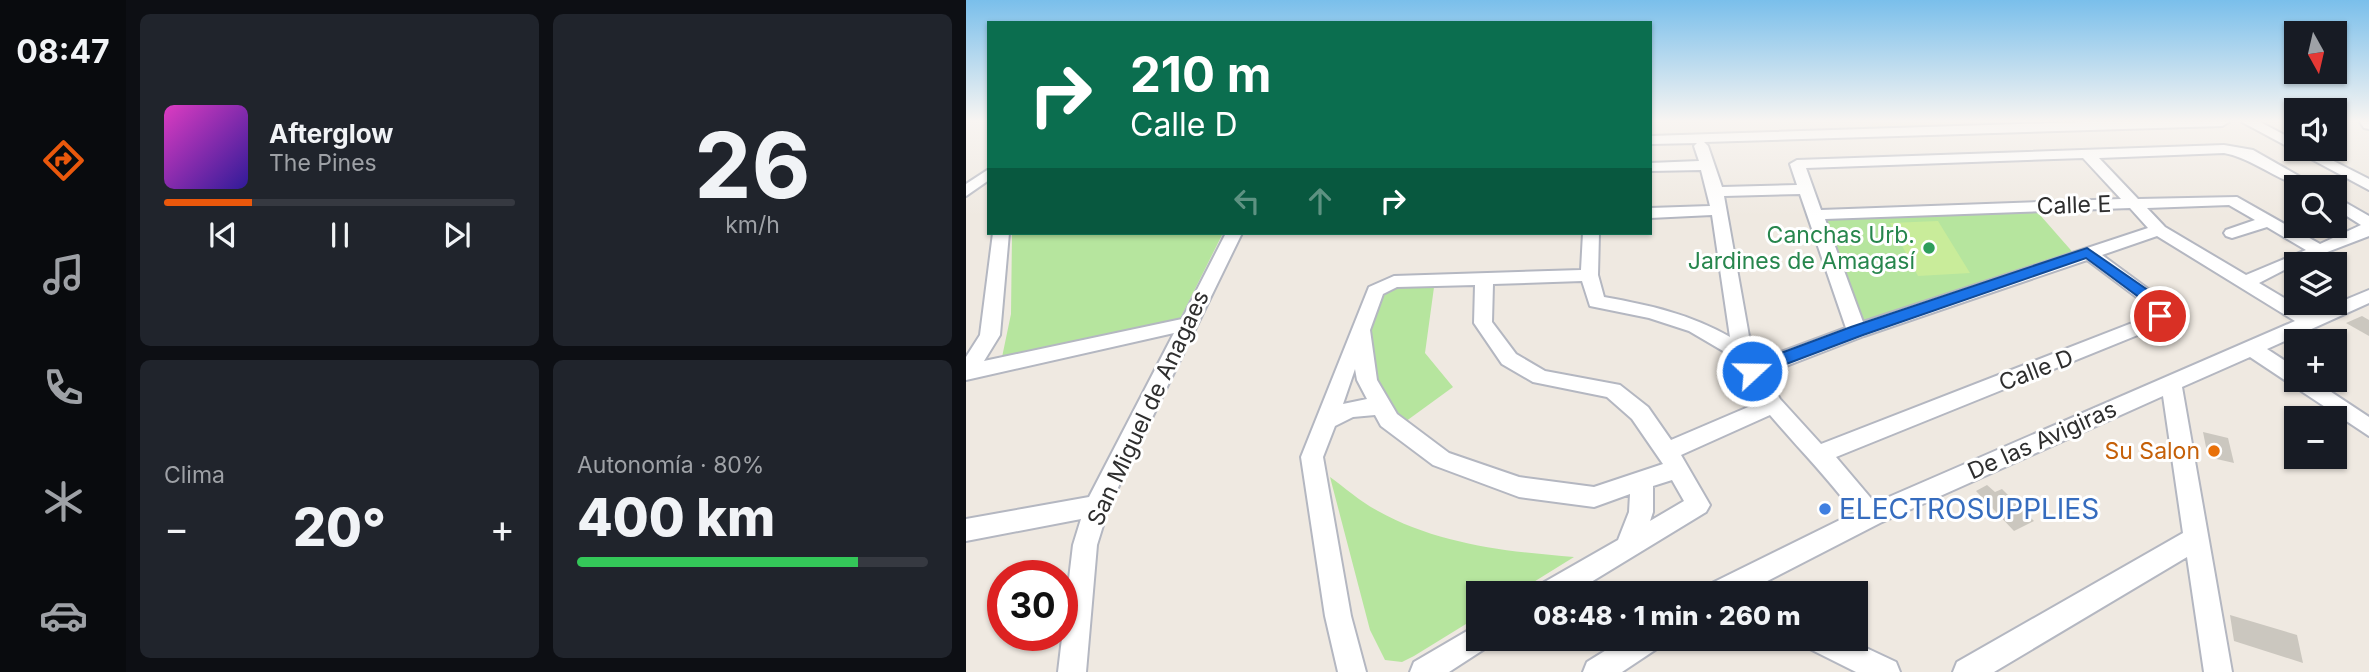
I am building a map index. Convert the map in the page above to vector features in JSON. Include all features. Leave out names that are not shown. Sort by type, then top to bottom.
[{"type":"street","points":[[1704,153],[1716,192],[1747,362],[1773,405],[1817,455],[1821,473],[1865,520]]},
{"type":"street","points":[[1857,331],[1797,164],[2105,153]]},
{"type":"street","points":[[2249,153],[2288,175]]},
{"type":"street","points":[[2087,154],[2159,230],[2243,283],[2251,293],[2306,324]]},
{"type":"street","points":[[2323,161],[2369,185]]},
{"type":"street","points":[[1652,166],[1706,164]]},
{"type":"street","points":[[968,191],[987,175]]},
{"type":"street","points":[[1716,192],[1807,189]]},
{"type":"street","name":"Calle E","points":[[1816,215],[2232,200],[2318,250]]},
{"type":"street","points":[[2243,283],[2368,230],[2369,224],[2347,210]]},
{"type":"street","points":[[1652,213],[1718,211]]},
{"type":"street","points":[[2232,233],[2269,221]]},
{"type":"street","points":[[1747,362],[1857,331],[2159,230]]},
{"type":"street","points":[[966,373],[990,335],[1001,235]]},
{"type":"street","name":"San Miguel de Anagaes","points":[[1072,672],[1086,545],[1097,506],[1233,235]]},
{"type":"street","points":[[1591,235],[1589,275],[1596,302],[1651,312],[1696,326],[1747,362]]},
{"type":"street","name":"Calle D","points":[[1817,455],[2158,320],[2160,312],[2149,298],[2087,253]]},
{"type":"street","points":[[1352,672],[1338,616],[1312,457],[1359,325],[1375,291],[1394,282],[1589,275]]},
{"type":"street","points":[[1484,279],[1483,323],[1509,359],[1540,377],[1613,390],[1640,413],[1672,459],[1698,505],[1570,581]]},
{"type":"street","name":"De las Avigiras","points":[[1750,581],[1865,520],[2369,296]]},
{"type":"street","points":[[966,373],[1186,324]]},
{"type":"street","points":[[1359,325],[1367,380],[1389,420],[1441,459],[1519,487],[1594,497],[1642,480],[1672,459],[1773,405]]},
{"type":"street","points":[[2250,348],[2284,370]]},
{"type":"street","points":[[2171,382],[2198,537],[2217,672]]},
{"type":"street","points":[[2316,392],[2369,428]]},
{"type":"street","points":[[1324,422],[1342,411],[1366,405],[1382,407]]},
{"type":"street","points":[[1628,545],[1641,512],[1642,480]]},
{"type":"street","points":[[966,530],[1097,506]]},
{"type":"street","points":[[1967,672],[2198,537]]},
{"type":"street","points":[[1424,672],[1466,645]]},
{"type":"street","points":[[1615,668],[1634,651]]},
{"type":"street","points":[[1843,651],[1886,672]]},
{"type":"green space","points":[[2033,207],[2076,256],[1857,331],[1816,215]]},
{"type":"green space","name":"Canchas Urb. Jardines de Amagasí","points":[[1938,221],[1970,273],[1918,276],[1890,223]]},
{"type":"green space","points":[[1012,235],[1222,235],[1179,321],[1001,362],[1011,314]]},
{"type":"green space","points":[[1435,280],[1425,353],[1453,387],[1398,427],[1355,325],[1364,300],[1392,283]]},
{"type":"green space","points":[[1330,477],[1372,507],[1424,531],[1499,549],[1574,557],[1535,581],[1466,581],[1466,624],[1402,662],[1385,660],[1370,630]]},
{"type":"building","points":[[2362,316],[2369,320],[2369,336],[2346,323]]},
{"type":"building","points":[[2203,432],[2228,438],[2234,463],[2208,457]]},
{"type":"building","points":[[1987,485],[1995,492],[2002,489],[2034,521],[2014,531],[1976,491]]},
{"type":"building","points":[[2230,615],[2297,635],[2303,663],[2234,641]]},
{"type":"place","name":"Canchas Urb. Jardines de Amagasí","points":[[1929,248]]},
{"type":"place","name":"Su Salon","points":[[2214,451]]},
{"type":"place","name":"ELECTROSUPPLIES","points":[[1825,509]]},
{"type":"route","points":[[1752,371],[1857,331],[2087,253],[2149,298],[2158,306],[2160,316]]}]
